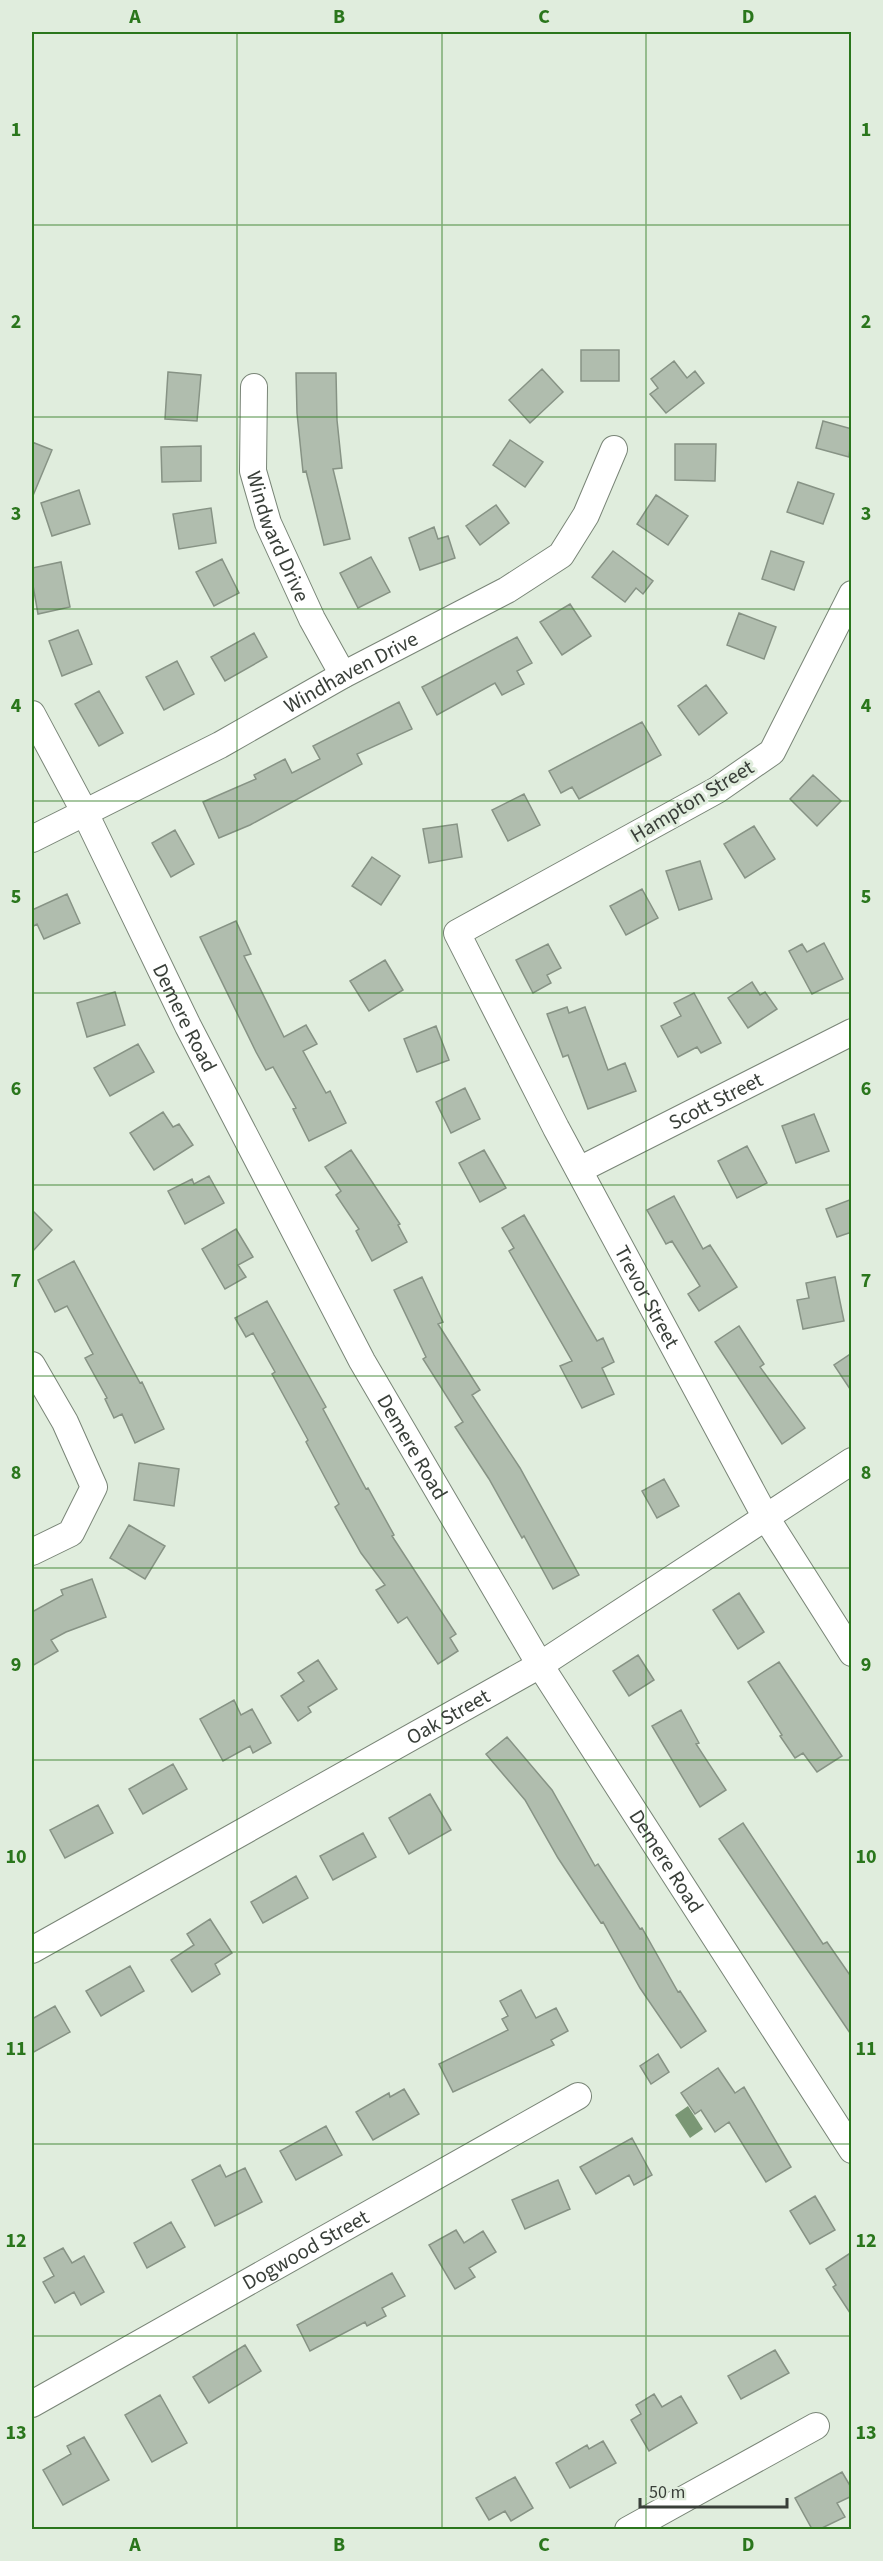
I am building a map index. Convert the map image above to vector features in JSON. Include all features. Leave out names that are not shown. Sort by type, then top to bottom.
[{"type":"street","name":"Windward Drive","points":[[254,387],[253,471],[268,523],[312,619],[344,675]]},
{"type":"street","name":"Windhaven Drive","points":[[32,839],[220,745],[344,675],[507,590],[561,555],[586,515],[614,449]]},
{"type":"street","name":"Hampton Street","points":[[457,933],[717,790],[772,752],[852,594]]},
{"type":"street","name":"Demere Road","points":[[32,714],[85,813],[188,1026],[362,1360],[540,1665],[852,2150]]},
{"type":"street","name":"Trevor Street","points":[[457,933],[579,1170],[765,1516],[852,1653]]},
{"type":"street","name":"Scott Street","points":[[579,1170],[852,1032]]},
{"type":"street","points":[[32,1365],[64,1422],[94,1487],[71,1533],[32,1552]]},
{"type":"street","name":"Oak Street","points":[[32,1950],[540,1665],[852,1461]]},
{"type":"street","name":"Dogwood Street","points":[[32,2404],[578,2096]]},
{"type":"street","points":[[628,2529],[816,2427]]},
{"type":"shaded area","points":[[688,2106],[703,2129],[690,2138],[675,2115]]},
{"type":"building","points":[[581,350],[619,350],[619,381],[581,381]]},
{"type":"building","points":[[674,361],[687,378],[695,371],[704,383],[666,413],[650,394],[658,388],[651,379]]},
{"type":"building","points":[[542,369],[563,392],[530,423],[509,400]]},
{"type":"building","points":[[168,372],[201,375],[197,421],[165,419]]},
{"type":"building","points":[[296,373],[336,373],[337,420],[342,468],[333,469],[350,539],[324,545],[306,471],[303,472],[297,413]]},
{"type":"building","points":[[823,421],[852,429],[849,457],[816,448]]},
{"type":"building","points":[[510,440],[543,462],[525,487],[493,465]]},
{"type":"building","points":[[32,442],[52,450],[32,498]]},
{"type":"building","points":[[675,444],[716,444],[715,481],[675,480]]},
{"type":"building","points":[[201,446],[201,481],[162,482],[161,447]]},
{"type":"building","points":[[798,482],[834,494],[823,524],[787,512]]},
{"type":"building","points":[[79,490],[90,524],[52,536],[41,503]]},
{"type":"building","points":[[656,495],[688,516],[668,545],[637,524]]},
{"type":"building","points":[[496,505],[509,523],[480,545],[466,526]]},
{"type":"building","points":[[211,508],[216,543],[179,549],[173,514]]},
{"type":"building","points":[[434,527],[438,539],[448,536],[455,558],[420,570],[409,538]]},
{"type":"building","points":[[613,551],[653,581],[643,594],[636,588],[625,602],[592,577]]},
{"type":"building","points":[[771,551],[804,562],[794,590],[762,579]]},
{"type":"building","points":[[371,557],[390,592],[358,608],[340,573]]},
{"type":"building","points":[[222,559],[239,593],[214,606],[196,572]]},
{"type":"building","points":[[61,562],[70,607],[38,614],[32,568]]},
{"type":"building","points":[[570,604],[591,636],[562,655],[540,622]]},
{"type":"building","points":[[739,613],[776,627],[764,659],[727,645]]},
{"type":"building","points":[[78,630],[92,664],[62,676],[49,641]]},
{"type":"building","points":[[254,633],[267,657],[225,681],[211,657]]},
{"type":"building","points":[[517,637],[532,663],[517,671],[524,684],[502,695],[495,683],[437,715],[422,687]]},
{"type":"building","points":[[177,661],[194,694],[164,710],[146,677]]},
{"type":"building","points":[[706,685],[727,713],[699,735],[678,706]]},
{"type":"building","points":[[99,691],[123,733],[99,746],[75,704]]},
{"type":"building","points":[[399,702],[412,729],[357,754],[362,764],[250,825],[219,838],[203,802],[256,779],[254,775],[285,759],[292,773],[320,759],[313,746]]},
{"type":"building","points":[[642,722],[661,755],[579,799],[572,787],[561,793],[549,771]]},
{"type":"building","points":[[813,775],[841,801],[817,826],[790,799]]},
{"type":"building","points":[[524,794],[540,825],[508,841],[492,810]]},
{"type":"building","points":[[457,824],[462,857],[429,863],[423,829]]},
{"type":"building","points":[[754,826],[775,859],[745,878],[724,844]]},
{"type":"building","points":[[175,830],[194,864],[171,877],[152,843]]},
{"type":"building","points":[[372,857],[400,876],[381,905],[352,886]]},
{"type":"building","points":[[700,861],[712,899],[679,910],[666,871]]},
{"type":"building","points":[[642,889],[658,918],[626,935],[610,906]]},
{"type":"building","points":[[67,894],[80,923],[44,939],[37,924],[32,927],[32,910]]},
{"type":"building","points":[[236,921],[251,954],[244,956],[284,1037],[306,1025],[317,1044],[303,1051],[326,1093],[330,1091],[346,1123],[309,1141],[293,1109],[296,1108],[273,1067],[266,1070],[256,1052],[200,937]]},
{"type":"building","points":[[824,943],[843,979],[812,994],[789,951],[802,944],[807,952]]},
{"type":"building","points":[[548,944],[561,968],[547,975],[551,983],[533,993],[516,960]]},
{"type":"building","points":[[385,960],[403,990],[369,1011],[350,981]]},
{"type":"building","points":[[752,982],[760,995],[765,992],[777,1009],[748,1028],[728,998]]},
{"type":"building","points":[[115,992],[125,1025],[87,1037],[77,1003]]},
{"type":"building","points":[[694,993],[721,1043],[701,1053],[697,1047],[678,1057],[661,1026],[681,1016],[674,1003]]},
{"type":"building","points":[[567,1007],[569,1013],[585,1007],[608,1070],[625,1063],[636,1091],[588,1109],[568,1055],[563,1057],[547,1014]]},
{"type":"building","points":[[436,1026],[449,1060],[417,1072],[404,1039]]},
{"type":"building","points":[[138,1044],[154,1072],[110,1096],[94,1068]]},
{"type":"building","points":[[465,1088],[480,1119],[451,1133],[436,1102]]},
{"type":"building","points":[[163,1112],[173,1127],[179,1124],[193,1145],[154,1170],[130,1133]]},
{"type":"building","points":[[814,1114],[829,1151],[796,1163],[782,1126]]},
{"type":"building","points":[[747,1146],[767,1183],[737,1198],[718,1161]]},
{"type":"building","points":[[351,1150],[400,1224],[398,1225],[407,1242],[372,1261],[356,1231],[359,1229],[336,1195],[341,1191],[325,1167]]},
{"type":"building","points":[[484,1150],[506,1188],[480,1202],[459,1163]]},
{"type":"building","points":[[209,1176],[224,1203],[185,1224],[168,1191],[192,1179],[194,1184]]},
{"type":"building","points":[[674,1196],[703,1249],[710,1245],[737,1287],[699,1311],[688,1294],[700,1286],[672,1241],[666,1244],[647,1210]]},
{"type":"building","points":[[852,1199],[852,1232],[837,1237],[826,1209]]},
{"type":"building","points":[[32,1210],[52,1230],[32,1252]]},
{"type":"building","points":[[524,1215],[597,1341],[603,1338],[614,1362],[602,1368],[614,1394],[582,1408],[560,1366],[572,1361],[509,1251],[514,1248],[502,1228]]},
{"type":"building","points":[[236,1229],[253,1257],[238,1265],[246,1277],[225,1289],[202,1249]]},
{"type":"building","points":[[74,1261],[140,1383],[142,1382],[164,1429],[135,1443],[122,1414],[114,1418],[105,1399],[107,1398],[85,1358],[93,1354],[67,1306],[55,1312],[38,1280]]},
{"type":"building","points":[[422,1277],[443,1322],[438,1324],[480,1390],[472,1395],[520,1468],[579,1575],[553,1589],[524,1536],[522,1538],[489,1479],[455,1427],[463,1422],[423,1359],[426,1357],[394,1290]]},
{"type":"building","points":[[835,1277],[844,1321],[803,1329],[797,1300],[809,1298],[806,1283]]},
{"type":"building","points":[[267,1301],[326,1407],[323,1409],[366,1489],[368,1488],[394,1535],[392,1536],[456,1634],[450,1638],[458,1651],[438,1664],[407,1617],[398,1623],[376,1590],[385,1585],[361,1553],[335,1507],[339,1504],[272,1374],[275,1372],[253,1333],[246,1337],[235,1318]]},
{"type":"building","points":[[739,1326],[764,1364],[760,1367],[805,1428],[782,1444],[715,1342]]},
{"type":"building","points":[[852,1353],[852,1392],[834,1365]]},
{"type":"building","points":[[139,1463],[179,1469],[174,1506],[134,1500]]},
{"type":"building","points":[[664,1479],[679,1506],[657,1518],[642,1491]]},
{"type":"building","points":[[129,1525],[165,1546],[145,1579],[110,1558]]},
{"type":"building","points":[[92,1579],[106,1617],[51,1640],[58,1651],[32,1666],[32,1612],[63,1595],[61,1590]]},
{"type":"building","points":[[739,1593],[764,1632],[738,1649],[713,1610]]},
{"type":"building","points":[[638,1655],[654,1680],[629,1696],[613,1671]]},
{"type":"building","points":[[318,1660],[337,1689],[308,1707],[311,1712],[298,1721],[281,1696],[304,1681],[298,1673]]},
{"type":"building","points":[[779,1662],[842,1756],[817,1772],[803,1753],[795,1758],[748,1682]]},
{"type":"building","points":[[234,1700],[241,1715],[252,1709],[271,1743],[253,1753],[250,1746],[223,1761],[200,1719]]},
{"type":"building","points":[[681,1710],[699,1743],[696,1744],[726,1790],[700,1807],[652,1726]]},
{"type":"building","points":[[507,1737],[552,1790],[595,1866],[598,1864],[640,1929],[642,1928],[678,1992],[680,1991],[706,2031],[681,2048],[640,1988],[603,1922],[601,1923],[558,1858],[525,1800],[486,1754]]},
{"type":"building","points":[[173,1764],[187,1789],[143,1814],[129,1789]]},
{"type":"building","points":[[430,1794],[451,1830],[409,1854],[389,1818]]},
{"type":"building","points":[[98,1805],[113,1833],[65,1858],[50,1830]]},
{"type":"building","points":[[743,1823],[823,1944],[827,1942],[852,1978],[852,2036],[719,1839]]},
{"type":"building","points":[[363,1833],[376,1857],[333,1880],[320,1856]]},
{"type":"building","points":[[296,1876],[308,1898],[263,1923],[251,1902]]},
{"type":"building","points":[[210,1919],[232,1953],[215,1964],[220,1974],[192,1992],[171,1960],[194,1945],[187,1934]]},
{"type":"building","points":[[130,1966],[144,1991],[101,2016],[86,1991]]},
{"type":"building","points":[[521,1990],[536,2018],[556,2008],[568,2031],[551,2040],[554,2045],[453,2092],[439,2064],[508,2030],[502,2019],[508,2016],[500,2001]]},
{"type":"building","points":[[55,2006],[70,2032],[32,2053],[32,2019]]},
{"type":"building","points":[[658,2054],[669,2072],[651,2084],[640,2066]]},
{"type":"building","points":[[718,2068],[735,2093],[744,2087],[791,2167],[766,2182],[729,2122],[715,2132],[701,2110],[695,2114],[681,2093]]},
{"type":"building","points":[[404,2089],[419,2114],[373,2140],[356,2112],[389,2093],[390,2097]]},
{"type":"building","points":[[326,2126],[342,2155],[296,2180],[280,2151]]},
{"type":"building","points":[[632,2138],[652,2175],[634,2185],[629,2175],[596,2194],[580,2167]]},
{"type":"building","points":[[220,2165],[226,2177],[245,2168],[262,2202],[215,2226],[192,2180]]},
{"type":"building","points":[[558,2180],[570,2209],[525,2229],[512,2200]]},
{"type":"building","points":[[815,2196],[835,2230],[810,2244],[790,2211]]},
{"type":"building","points":[[171,2222],[185,2247],[147,2268],[134,2243]]},
{"type":"building","points":[[456,2230],[464,2243],[483,2231],[496,2252],[469,2268],[475,2277],[455,2289],[429,2245]]},
{"type":"building","points":[[63,2248],[72,2263],[84,2256],[104,2292],[81,2305],[74,2292],[55,2303],[43,2282],[54,2276],[44,2258]]},
{"type":"building","points":[[852,2252],[852,2316],[833,2287],[836,2285],[826,2269]]},
{"type":"building","points":[[392,2273],[405,2296],[382,2308],[386,2316],[367,2326],[365,2322],[310,2351],[297,2325]]},
{"type":"building","points":[[245,2345],[261,2371],[209,2403],[193,2377]]},
{"type":"building","points":[[775,2350],[789,2373],[741,2399],[728,2376]]},
{"type":"building","points":[[654,2394],[662,2407],[681,2396],[697,2423],[649,2451],[631,2420],[641,2414],[636,2405]]},
{"type":"building","points":[[160,2395],[187,2443],[152,2462],[125,2415]]},
{"type":"building","points":[[84,2437],[109,2480],[63,2505],[43,2470],[71,2454],[67,2446]]},
{"type":"building","points":[[603,2441],[616,2463],[570,2488],[556,2463],[587,2445],[589,2449]]},
{"type":"building","points":[[842,2472],[852,2489],[852,2496],[837,2503],[845,2517],[820,2529],[812,2529],[795,2498]]},
{"type":"building","points":[[515,2477],[533,2508],[511,2521],[505,2511],[489,2520],[476,2498]]}]
